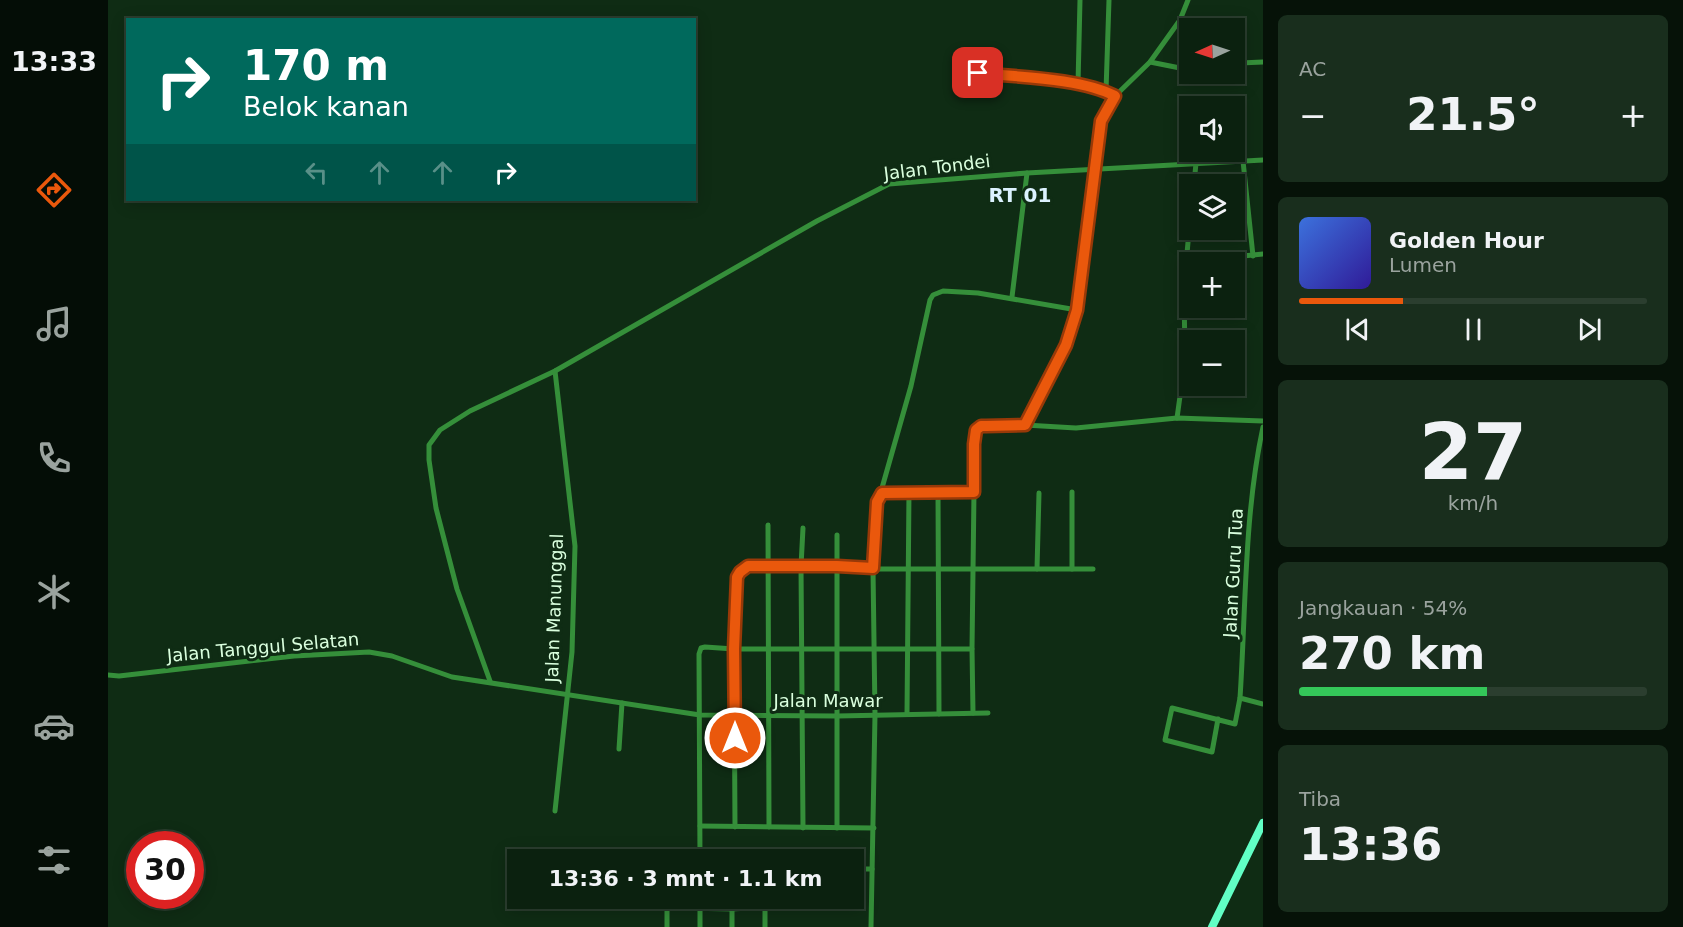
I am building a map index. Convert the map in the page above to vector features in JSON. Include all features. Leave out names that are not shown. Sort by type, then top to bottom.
[{"type":"main road","points":[[1212,927],[1263,823]]},
{"type":"street","points":[[1078,84],[1080,0]]},
{"type":"street","points":[[1106,91],[1108,0]]},
{"type":"street","points":[[1025,425],[1066,345],[1077,310],[1101,121],[1115,96],[1150,62],[1180,20],[1188,0]]},
{"type":"street","points":[[1150,62],[1179,68]]},
{"type":"street","points":[[1245,63],[1263,62]]},
{"type":"street","points":[[978,73],[1078,84],[1106,91],[1115,96]]},
{"type":"street","name":"Jalan Tondei","points":[[1245,161],[1263,160]]},
{"type":"street","name":"Jalan Tondei","points":[[490,681],[445,550],[432,484],[429,445],[440,430],[470,411],[555,371],[817,221],[885,185],[1027,173],[1220,162]]},
{"type":"street","points":[[1243,162],[1252,256]]},
{"type":"street","points":[[1195,174],[1196,163]]},
{"type":"street","points":[[1012,297],[1027,173]]},
{"type":"street","points":[[1245,256],[1263,254]]},
{"type":"street","points":[[871,927],[874,828],[873,568],[877,502],[882,493],[884,476],[911,386],[930,300],[933,295],[943,291],[1012,297],[1077,310]]},
{"type":"street","points":[[1177,418],[1178,399],[1185,368],[1185,318]]},
{"type":"street","name":"Jalan Manunggal","points":[[555,371],[574,546],[572,652],[555,811]]},
{"type":"street","points":[[973,713],[974,444],[977,429],[986,426],[1025,425],[1076,428],[1177,418],[1263,421]]},
{"type":"street","name":"Jalan Guru Tua","points":[[1218,719],[1234,724],[1240,698],[1252,495],[1263,427]]},
{"type":"street","points":[[907,714],[909,491]]},
{"type":"street","points":[[938,492],[939,714]]},
{"type":"street","points":[[882,493],[974,492]]},
{"type":"street","points":[[1072,492],[1072,569]]},
{"type":"street","points":[[1037,569],[1039,493]]},
{"type":"street","points":[[768,525],[769,827]]},
{"type":"street","points":[[803,528],[801,566],[803,828]]},
{"type":"street","points":[[837,535],[837,828]]},
{"type":"street","points":[[735,827],[734,649],[737,577],[748,566],[1093,569]]},
{"type":"street","points":[[700,849],[699,654],[701,648],[972,650]]},
{"type":"street","name":"Jalan Tanggul Selatan","points":[[108,675],[118,676],[294,656],[369,652],[392,656],[452,677],[490,681]]},
{"type":"street","name":"Jalan Mawar","points":[[490,681],[700,715],[837,716],[988,713]]},
{"type":"street","points":[[1240,698],[1263,704]]},
{"type":"street","points":[[619,748],[622,703]]},
{"type":"street","points":[[1172,708],[1218,719],[1212,752],[1165,740],[1172,708]]},
{"type":"street","points":[[700,826],[874,828]]},
{"type":"street","points":[[864,869],[872,869]]},
{"type":"street","points":[[667,909],[667,927]]},
{"type":"street","points":[[700,909],[700,927]]},
{"type":"street","points":[[732,909],[732,927]]},
{"type":"street","points":[[765,909],[765,927]]},
{"type":"district","name":"RT 01","points":[[1020,195]]},
{"type":"route","points":[[735,738],[734,649],[737,577],[740,572],[748,566],[768,565],[873,568],[877,502],[882,493],[974,492],[976,430],[981,426],[1025,425],[1071,334],[1077,310],[1101,121],[1115,96],[1106,91],[1078,84],[978,73]]}]
